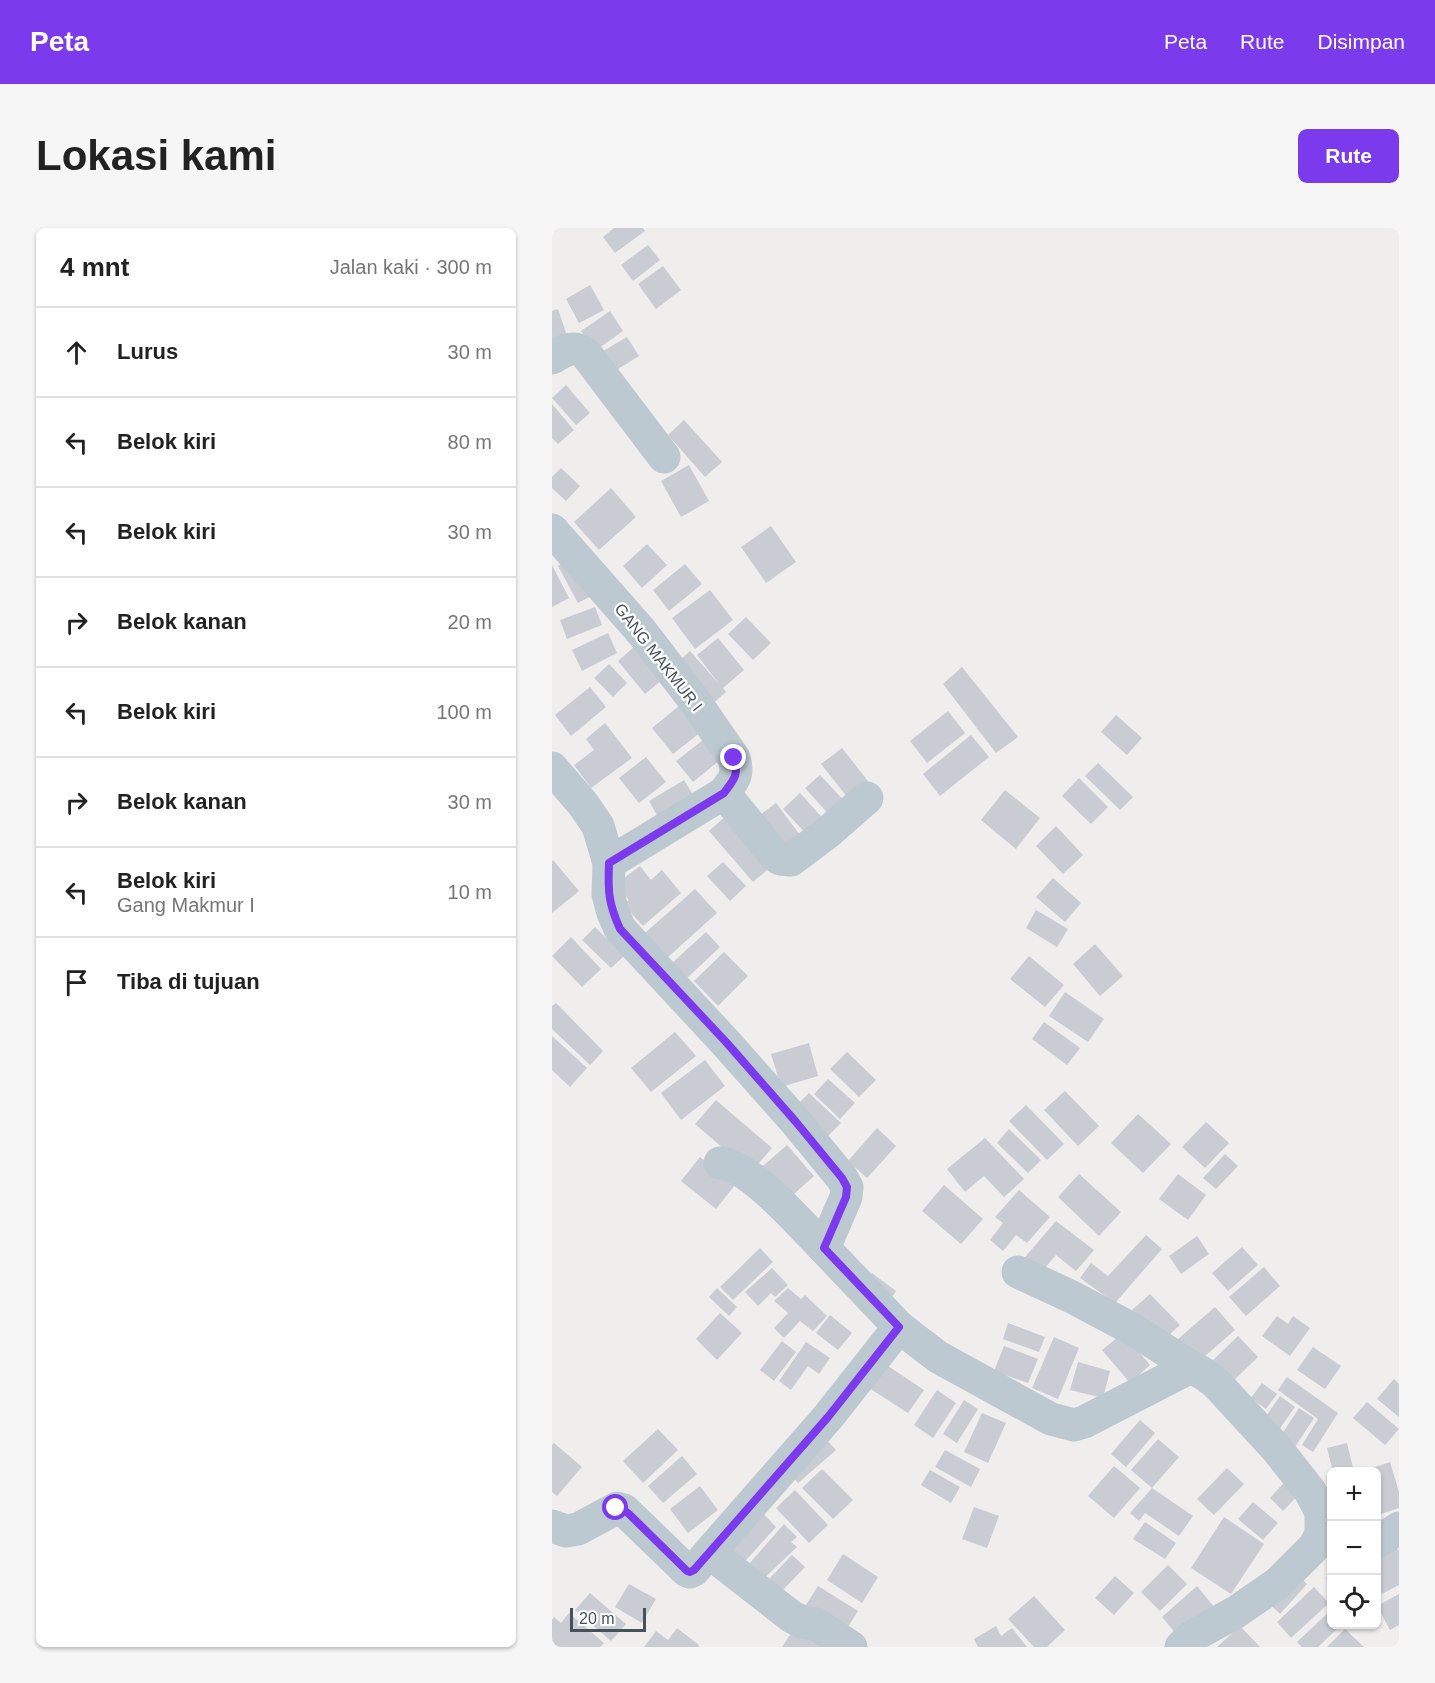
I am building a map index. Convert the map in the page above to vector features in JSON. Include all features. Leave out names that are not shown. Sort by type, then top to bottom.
[{"type":"street","points":[[552,358],[568,349],[579,349],[586,354],[664,457]]},
{"type":"street","name":"GANG MAKMUR I","points":[[552,530],[641,631],[694,700],[734,758],[737,769],[736,777],[724,793]]},
{"type":"street","points":[[552,768],[583,804],[598,826],[609,863],[608,894],[620,929],[726,1042],[842,1178],[847,1187],[846,1197],[824,1248]]},
{"type":"street","points":[[609,863],[724,793],[774,855],[785,861],[791,860],[827,833],[867,798]]},
{"type":"street","points":[[720,1163],[728,1164],[744,1172],[758,1183],[899,1327],[938,1357],[1051,1419],[1074,1425],[1084,1422],[1181,1372],[1188,1365]]},
{"type":"street","points":[[1018,1272],[1134,1330],[1216,1383],[1276,1448],[1310,1491],[1321,1512],[1326,1537],[1278,1583],[1236,1612],[1191,1637],[1181,1647]]},
{"type":"street","points":[[552,1526],[566,1531],[578,1529],[616,1508],[624,1510],[687,1571],[694,1570],[828,1417],[899,1327]]},
{"type":"street","points":[[1381,1540],[1399,1528]]},
{"type":"street","points":[[710,1553],[792,1617],[805,1623],[816,1624],[851,1647]]},
{"type":"building","points":[[614,228],[643,228],[645,231],[615,253],[603,237]]},
{"type":"building","points":[[648,245],[660,260],[633,281],[621,265]]},
{"type":"building","points":[[663,266],[681,290],[656,309],[638,284]]},
{"type":"building","points":[[590,285],[604,310],[579,323],[566,299]]},
{"type":"building","points":[[558,309],[568,339],[552,345],[552,311]]},
{"type":"building","points":[[610,311],[623,331],[595,351],[581,331]]},
{"type":"building","points":[[627,337],[639,356],[605,377],[593,357]]},
{"type":"building","points":[[566,385],[590,413],[576,425],[552,398]]},
{"type":"building","points":[[552,404],[574,430],[558,444],[552,438]]},
{"type":"building","points":[[684,420],[722,462],[705,477],[668,435]]},
{"type":"building","points":[[689,465],[709,501],[681,517],[661,481]]},
{"type":"building","points":[[561,468],[580,486],[566,501],[552,488],[552,477]]},
{"type":"building","points":[[611,488],[636,517],[599,550],[574,522]]},
{"type":"building","points":[[771,526],[796,562],[766,583],[741,547]]},
{"type":"building","points":[[647,544],[667,565],[642,588],[623,566]]},
{"type":"building","points":[[572,558],[593,595],[578,603],[558,566]]},
{"type":"building","points":[[685,564],[702,584],[669,611],[653,590]]},
{"type":"building","points":[[552,565],[569,598],[552,607]]},
{"type":"building","points":[[710,590],[733,620],[695,649],[672,618]]},
{"type":"building","points":[[595,607],[602,625],[567,639],[560,620]]},
{"type":"building","points":[[746,617],[771,643],[753,660],[728,634]]},
{"type":"building","points":[[608,633],[617,653],[582,671],[572,650]]},
{"type":"building","points":[[718,638],[744,670],[723,688],[726,692],[711,705],[675,665],[690,651],[719,684],[697,655]]},
{"type":"building","points":[[635,646],[662,680],[645,694],[618,661]]},
{"type":"building","points":[[609,664],[627,683],[613,697],[594,678]]},
{"type":"building","points":[[962,667],[1018,737],[996,753],[943,684]]},
{"type":"building","points":[[590,687],[606,707],[571,736],[555,715]]},
{"type":"building","points":[[685,701],[706,728],[673,754],[652,728]]},
{"type":"building","points":[[948,711],[965,733],[927,763],[910,741]]},
{"type":"building","points":[[1116,715],[1142,738],[1127,755],[1101,732]]},
{"type":"building","points":[[605,723],[632,758],[591,788],[574,765],[594,750],[586,739]]},
{"type":"building","points":[[971,735],[989,757],[940,796],[923,774]]},
{"type":"building","points":[[703,740],[720,760],[693,782],[676,761]]},
{"type":"building","points":[[842,748],[875,790],[855,807],[821,764]]},
{"type":"building","points":[[646,757],[666,782],[639,803],[619,778]]},
{"type":"building","points":[[1098,763],[1133,797],[1120,810],[1085,776]]},
{"type":"building","points":[[820,775],[849,806],[834,820],[805,788]]},
{"type":"building","points":[[1079,778],[1108,807],[1091,824],[1062,796]]},
{"type":"building","points":[[684,780],[698,803],[662,824],[649,801]]},
{"type":"building","points":[[1005,790],[1040,818],[1016,849],[981,820]]},
{"type":"building","points":[[800,793],[827,823],[810,838],[783,809]]},
{"type":"building","points":[[776,803],[800,835],[780,849],[757,817]]},
{"type":"building","points":[[728,814],[773,865],[753,882],[709,831]]},
{"type":"building","points":[[1056,826],[1083,855],[1063,874],[1036,846]]},
{"type":"building","points":[[552,861],[579,891],[552,913]]},
{"type":"building","points":[[723,862],[746,886],[730,901],[707,876]]},
{"type":"building","points":[[640,866],[651,880],[662,870],[681,893],[643,926],[623,904],[629,900],[616,884]]},
{"type":"building","points":[[1053,878],[1081,903],[1065,922],[1036,897]]},
{"type":"building","points":[[695,889],[717,913],[667,958],[645,933]]},
{"type":"building","points":[[1036,910],[1068,929],[1057,947],[1026,928]]},
{"type":"building","points":[[595,927],[624,956],[611,968],[582,940]]},
{"type":"building","points":[[706,932],[720,947],[685,980],[671,964]]},
{"type":"building","points":[[571,937],[601,969],[582,987],[552,956]]},
{"type":"building","points":[[1095,944],[1123,976],[1100,996],[1073,964]]},
{"type":"building","points":[[724,952],[748,976],[718,1006],[694,981]]},
{"type":"building","points":[[1029,956],[1064,985],[1045,1007],[1010,979]]},
{"type":"building","points":[[1065,992],[1104,1019],[1088,1042],[1049,1016]]},
{"type":"building","points":[[556,1003],[603,1051],[590,1065],[552,1029],[552,1006]]},
{"type":"building","points":[[1044,1022],[1080,1048],[1067,1065],[1032,1039]]},
{"type":"building","points":[[675,1032],[696,1056],[651,1092],[631,1068]]},
{"type":"building","points":[[552,1036],[587,1068],[570,1087],[552,1070]]},
{"type":"building","points":[[809,1043],[818,1076],[781,1087],[771,1054]]},
{"type":"building","points":[[847,1052],[876,1080],[859,1097],[830,1069]]},
{"type":"building","points":[[705,1060],[725,1086],[681,1120],[661,1093]]},
{"type":"building","points":[[828,1079],[855,1103],[840,1119],[814,1094]]},
{"type":"building","points":[[1065,1091],[1099,1126],[1078,1146],[1044,1110]]},
{"type":"building","points":[[809,1093],[841,1123],[822,1142],[791,1111]]},
{"type":"building","points":[[716,1100],[772,1148],[751,1172],[695,1124]]},
{"type":"building","points":[[1026,1105],[1064,1144],[1047,1160],[1009,1121]]},
{"type":"building","points":[[1138,1114],[1171,1144],[1143,1173],[1111,1143]]},
{"type":"building","points":[[1206,1122],[1229,1143],[1205,1168],[1182,1147]]},
{"type":"building","points":[[877,1128],[896,1146],[867,1178],[848,1161]]},
{"type":"building","points":[[1009,1129],[1041,1160],[1028,1173],[997,1143]]},
{"type":"building","points":[[985,1138],[1024,1179],[1004,1197],[984,1176],[965,1192],[947,1169]]},
{"type":"building","points":[[787,1145],[814,1176],[785,1202],[757,1171]]},
{"type":"building","points":[[1225,1154],[1238,1166],[1216,1189],[1203,1178]]},
{"type":"building","points":[[700,1157],[735,1185],[716,1209],[681,1181]]},
{"type":"building","points":[[1079,1174],[1121,1212],[1099,1236],[1058,1197]]},
{"type":"building","points":[[1178,1174],[1206,1195],[1188,1220],[1159,1199]]},
{"type":"building","points":[[944,1185],[983,1219],[961,1244],[922,1211]]},
{"type":"building","points":[[1019,1190],[1050,1217],[1027,1243],[1016,1235],[1003,1251],[990,1240],[1003,1223],[995,1217]]},
{"type":"building","points":[[1056,1221],[1094,1250],[1076,1271],[1056,1255],[1037,1277],[1020,1263]]},
{"type":"building","points":[[1146,1235],[1162,1249],[1115,1303],[1080,1278],[1091,1263],[1108,1276]]},
{"type":"building","points":[[1197,1236],[1209,1254],[1181,1274],[1169,1256]]},
{"type":"building","points":[[1242,1247],[1258,1265],[1228,1291],[1212,1273]]},
{"type":"building","points":[[760,1248],[773,1262],[733,1300],[720,1287]]},
{"type":"building","points":[[1264,1267],[1280,1286],[1246,1316],[1229,1297]]},
{"type":"building","points":[[772,1268],[788,1285],[775,1297],[771,1293],[758,1306],[745,1292]]},
{"type":"building","points":[[872,1273],[896,1291],[890,1300],[865,1283]]},
{"type":"building","points":[[717,1288],[737,1307],[729,1316],[709,1297]]},
{"type":"building","points":[[788,1288],[801,1299],[805,1295],[827,1316],[813,1331],[800,1321],[784,1338],[774,1328],[788,1313],[774,1301]]},
{"type":"building","points":[[1150,1294],[1180,1325],[1161,1342],[1132,1310]]},
{"type":"building","points":[[1215,1307],[1235,1330],[1198,1362],[1178,1339]]},
{"type":"building","points":[[720,1313],[742,1333],[717,1360],[696,1339]]},
{"type":"building","points":[[830,1315],[852,1333],[838,1350],[816,1333]]},
{"type":"building","points":[[1277,1316],[1288,1324],[1293,1316],[1310,1328],[1290,1356],[1262,1336]]},
{"type":"building","points":[[1008,1323],[1045,1337],[1039,1352],[1003,1339]]},
{"type":"building","points":[[1123,1333],[1150,1365],[1130,1383],[1102,1350]]},
{"type":"building","points":[[1238,1336],[1258,1357],[1230,1384],[1210,1363]]},
{"type":"building","points":[[1054,1337],[1079,1348],[1058,1399],[1032,1388]]},
{"type":"building","points":[[782,1341],[796,1352],[774,1381],[760,1370]]},
{"type":"building","points":[[806,1342],[830,1358],[819,1374],[808,1366],[791,1390],[779,1381]]},
{"type":"building","points":[[1004,1346],[1038,1359],[1028,1383],[994,1371]]},
{"type":"building","points":[[1313,1347],[1341,1366],[1325,1389],[1297,1370]]},
{"type":"building","points":[[1078,1362],[1110,1371],[1103,1398],[1070,1390]]},
{"type":"building","points":[[885,1364],[924,1390],[908,1413],[869,1388]]},
{"type":"building","points":[[1287,1377],[1338,1413],[1313,1452],[1302,1445],[1318,1419],[1278,1390]]},
{"type":"building","points":[[1394,1379],[1399,1384],[1399,1417],[1377,1399]]},
{"type":"building","points":[[1262,1383],[1277,1394],[1266,1409],[1251,1398]]},
{"type":"building","points":[[937,1390],[956,1403],[933,1438],[914,1425]]},
{"type":"building","points":[[1280,1396],[1295,1407],[1274,1437],[1259,1426]]},
{"type":"building","points":[[964,1400],[978,1409],[957,1443],[943,1434]]},
{"type":"building","points":[[1367,1402],[1399,1429],[1385,1445],[1353,1418]]},
{"type":"building","points":[[1299,1408],[1314,1418],[1291,1453],[1276,1443]]},
{"type":"building","points":[[982,1413],[1006,1423],[988,1463],[964,1452]]},
{"type":"building","points":[[1140,1420],[1155,1433],[1126,1467],[1111,1454]]},
{"type":"building","points":[[658,1429],[678,1450],[643,1483],[623,1461]]},
{"type":"building","points":[[824,1437],[836,1450],[798,1483],[787,1471]]},
{"type":"building","points":[[1158,1439],[1179,1457],[1152,1488],[1131,1470]]},
{"type":"building","points":[[554,1443],[582,1467],[557,1496],[552,1492],[552,1445]]},
{"type":"building","points":[[1347,1443],[1353,1467],[1332,1467],[1327,1448]]},
{"type":"building","points":[[945,1450],[980,1469],[971,1487],[935,1467]]},
{"type":"building","points":[[682,1456],[697,1474],[663,1503],[648,1486]]},
{"type":"building","points":[[1390,1462],[1399,1492],[1399,1508],[1381,1514],[1381,1467],[1375,1467]]},
{"type":"building","points":[[1114,1466],[1140,1488],[1114,1518],[1088,1496]]},
{"type":"building","points":[[1227,1468],[1244,1484],[1214,1515],[1197,1499]]},
{"type":"building","points":[[822,1469],[853,1500],[833,1519],[802,1488]]},
{"type":"building","points":[[930,1470],[960,1487],[951,1503],[921,1485]]},
{"type":"building","points":[[1290,1476],[1304,1489],[1283,1511],[1270,1498]]},
{"type":"building","points":[[700,1486],[718,1510],[688,1533],[670,1509]]},
{"type":"building","points":[[1152,1488],[1193,1516],[1179,1536],[1145,1513],[1139,1521],[1130,1513]]},
{"type":"building","points":[[795,1490],[828,1525],[809,1543],[776,1508]]},
{"type":"building","points":[[1253,1502],[1278,1523],[1263,1540],[1238,1519]]},
{"type":"building","points":[[974,1507],[999,1516],[987,1548],[962,1539]]},
{"type":"building","points":[[760,1510],[776,1527],[737,1570],[720,1552]]},
{"type":"building","points":[[1224,1517],[1264,1544],[1231,1594],[1191,1568]]},
{"type":"building","points":[[1145,1522],[1176,1543],[1165,1559],[1133,1539]]},
{"type":"building","points":[[784,1524],[797,1537],[791,1542],[797,1547],[755,1587],[741,1573]]},
{"type":"building","points":[[1397,1547],[1399,1551],[1399,1585],[1382,1594],[1381,1592],[1381,1555]]},
{"type":"building","points":[[843,1554],[878,1577],[862,1603],[827,1580]]},
{"type":"building","points":[[792,1555],[805,1567],[778,1595],[765,1583]]},
{"type":"building","points":[[1168,1565],[1187,1584],[1160,1611],[1141,1592]]},
{"type":"building","points":[[1293,1570],[1307,1584],[1280,1614],[1265,1600]]},
{"type":"building","points":[[1115,1576],[1134,1593],[1114,1615],[1095,1598]]},
{"type":"building","points":[[629,1584],[656,1599],[642,1623],[615,1607]]},
{"type":"building","points":[[818,1586],[858,1611],[844,1633],[804,1608]]},
{"type":"building","points":[[1197,1586],[1215,1608],[1180,1639],[1162,1617]]},
{"type":"building","points":[[1314,1587],[1327,1601],[1327,1605],[1291,1638],[1277,1622]]},
{"type":"building","points":[[590,1593],[626,1624],[611,1641],[575,1610]]},
{"type":"building","points":[[1399,1594],[1399,1625],[1390,1630],[1381,1613],[1381,1604]]},
{"type":"building","points":[[1034,1596],[1065,1630],[1047,1647],[1034,1647],[1008,1619]]},
{"type":"building","points":[[569,1613],[604,1643],[600,1647],[552,1647],[552,1620],[554,1617],[561,1623]]},
{"type":"building","points":[[1327,1614],[1327,1629],[1337,1629],[1318,1647],[1302,1647],[1297,1642]]},
{"type":"building","points":[[797,1624],[832,1647],[782,1647]]},
{"type":"building","points":[[996,1626],[1001,1636],[1012,1628],[1027,1647],[978,1647],[974,1639]]},
{"type":"building","points":[[1240,1626],[1260,1647],[1217,1647]]},
{"type":"building","points":[[677,1628],[699,1645],[698,1647],[644,1647],[656,1631],[668,1640]]},
{"type":"building","points":[[1345,1629],[1364,1647],[1327,1647]]},
{"type":"route","points":[[616,1508],[629,1514],[687,1571],[694,1570],[828,1417],[899,1327],[824,1248],[846,1197],[847,1187],[842,1178],[726,1042],[620,929],[613,913],[608,894],[609,863],[724,793],[736,777],[737,769],[734,758]]}]
